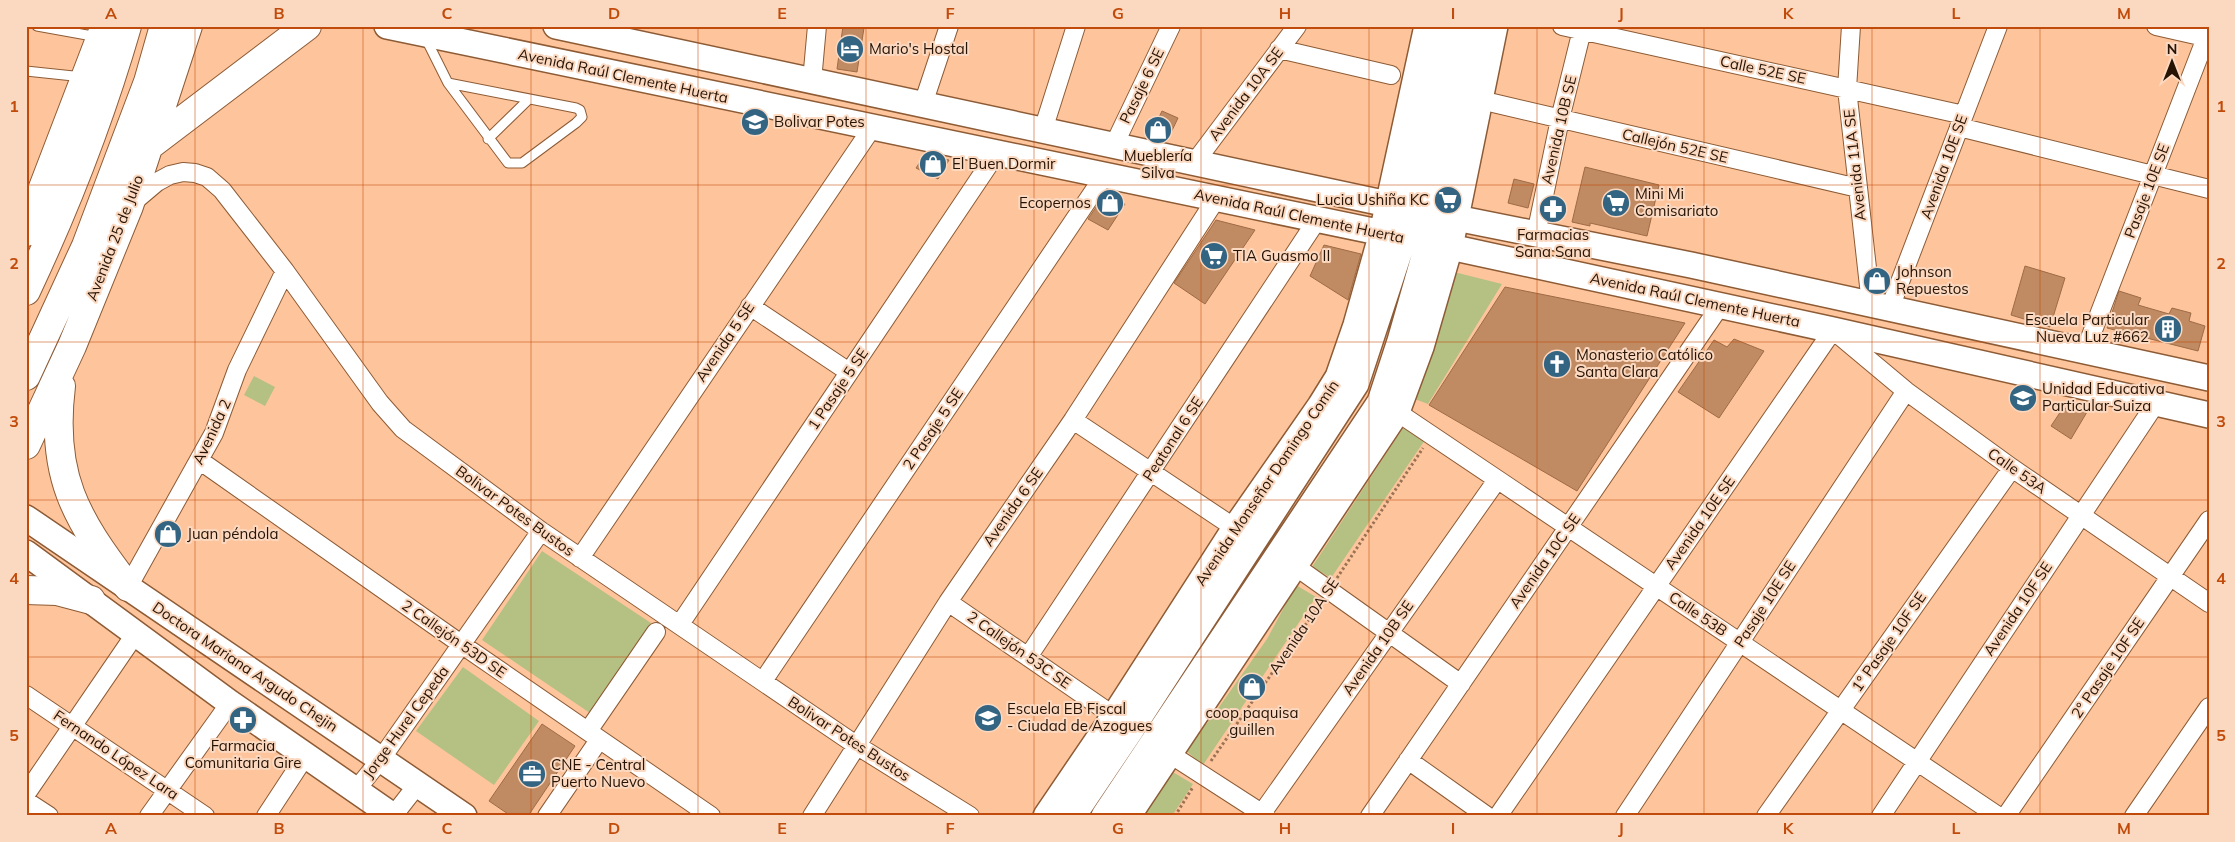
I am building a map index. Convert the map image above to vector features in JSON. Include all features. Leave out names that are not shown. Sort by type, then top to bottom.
[{"type":"main road","points":[[26,291],[52,236],[113,73],[127,26]]},
{"type":"main road","points":[[150,145],[307,26]]},
{"type":"main road","name":"Avenida Raúl Clemente Huerta","points":[[387,26],[426,30],[872,128],[1317,220],[1536,234],[1880,306],[2209,378]]},
{"type":"main road","name":"Avenida Raúl Clemente Huerta","points":[[556,26],[605,31],[812,81],[1195,162],[1419,227],[1720,306],[2209,415]]},
{"type":"main road","name":"Avenida Monseñor Domingo Comín","points":[[1104,816],[1318,514],[1397,412],[1421,347],[1419,227],[1427,26]]},
{"type":"main road","name":"Avenida Monseñor Domingo Comín","points":[[1128,816],[1295,566],[1318,514],[1380,402],[1400,341],[1449,26]]},
{"type":"main road","name":"Avenida Monseñor Domingo Comín","points":[[1046,816],[1114,716],[1235,528],[1320,406],[1338,377],[1356,325],[1419,227],[1472,26]]},
{"type":"main road","name":"Avenida Monseñor Domingo Comín","points":[[1072,816],[1132,730],[1356,384],[1419,227],[1495,26]]},
{"type":"main road","name":"Avenida 25 de Julio","points":[[26,445],[72,346],[129,206],[150,145],[182,27]]},
{"type":"main road","name":"Avenida 25 de Julio","points":[[26,376],[86,246],[148,82],[182,27]]},
{"type":"main road","points":[[27,230],[104,32]]},
{"type":"main road","points":[[72,346],[62,380],[58,416],[62,462],[68,488],[82,522],[102,553],[128,587]]},
{"type":"main road","name":"Doctora Mariana Argudo Chejin","points":[[26,518],[464,816]]},
{"type":"main road","points":[[26,554],[230,703],[393,816]]},
{"type":"main road","points":[[26,590],[57,591],[91,600]]},
{"type":"street","points":[[812,81],[817,26]]},
{"type":"street","points":[[923,104],[949,26]]},
{"type":"street","points":[[1043,130],[1076,26]]},
{"type":"street","name":"Pasaje 6 SE","points":[[1114,145],[1171,26]]},
{"type":"street","name":"Avenida 10A SE","points":[[1195,162],[1298,26]]},
{"type":"street","name":"Calle 52E SE","points":[[1562,26],[1582,28],[1847,89],[2153,176],[2209,189]]},
{"type":"street","name":"Avenida 11A SE","points":[[1851,26],[1847,89],[1858,188],[1880,306]]},
{"type":"street","name":"Avenida 10E SE","points":[[1880,306],[1962,121],[1998,26]]},
{"type":"street","points":[[2156,26],[2208,35]]},
{"type":"street","name":"Avenida 10B SE","points":[[1536,234],[1560,119],[1582,28]]},
{"type":"street","name":"Pasaje 10E SE","points":[[2086,351],[2208,35]]},
{"type":"street","points":[[1279,49],[1390,75]]},
{"type":"street","name":"Callejón 52E SE","points":[[1493,104],[1858,188]]},
{"type":"street","name":"Avenida 5 SE","points":[[580,558],[872,128]]},
{"type":"street","name":"1 Pasaje 5 SE","points":[[680,624],[996,154]]},
{"type":"street","name":"Bolivar Potes Bustos","points":[[129,206],[157,182],[170,175],[183,172],[195,173],[207,178],[222,190],[285,271],[380,403],[403,429],[580,558],[680,624],[856,746],[970,816]]},
{"type":"street","name":"2 Pasaje 5 SE","points":[[763,682],[1104,176]]},
{"type":"street","name":"Avenida 6 SE","points":[[812,816],[948,602],[1073,420],[1216,199]]},
{"type":"street","name":"Peatonal 6 SE","points":[[1028,658],[1317,220]]},
{"type":"street","name":"Avenida 2","points":[[128,587],[200,460],[217,426],[237,370],[285,271]]},
{"type":"street","points":[[750,306],[848,372]]},
{"type":"street","name":"Avenida 10C SE","points":[[1370,816],[1720,306]]},
{"type":"street","name":"Avenida 10E SE","points":[[1498,816],[1833,330]]},
{"type":"street","name":"Calle 53A","points":[[1833,330],[1906,391],[2012,468],[2209,603]]},
{"type":"street","name":"Pasaje 10E SE","points":[[1625,816],[1906,391]]},
{"type":"street","name":"Avenida 10F SE","points":[[1881,816],[2156,403]]},
{"type":"street","name":"Calle 53B","points":[[1397,412],[1998,816]]},
{"type":"street","points":[[1073,420],[1235,528]]},
{"type":"street","name":"2 Callejón 53D SE","points":[[200,460],[461,644],[711,816]]},
{"type":"street","name":"1° Pasaje 10F SE","points":[[1766,816],[2012,468]]},
{"type":"street","name":"Avenida 10B SE","points":[[1263,815],[1497,480]]},
{"type":"street","name":"2° Pasaje 10F SE","points":[[2006,816],[2209,520]]},
{"type":"street","name":"Jorge Hurel Cepeda","points":[[356,790],[381,759],[541,531]]},
{"type":"street","points":[[1295,566],[1461,684]]},
{"type":"street","name":"2 Callejón 53C SE","points":[[948,602],[1114,716]]},
{"type":"street","points":[[547,816],[656,632]]},
{"type":"street","points":[[26,794],[136,633]]},
{"type":"street","name":"Fernando López Lara","points":[[26,695],[205,816]]},
{"type":"street","points":[[149,816],[230,703]]},
{"type":"street","points":[[2134,816],[2209,707]]},
{"type":"street","points":[[1170,754],[1263,815]]},
{"type":"street","points":[[266,816],[306,755]]},
{"type":"street","points":[[1408,760],[1487,816]]},
{"type":"street","points":[[393,816],[418,784]]},
{"type":"street","points":[[26,801],[49,816]]},
{"type":"lane","points":[[37,26],[104,32]]},
{"type":"lane","points":[[426,30],[448,83],[504,161],[517,164],[576,124],[582,117],[580,110],[576,108],[448,83]]},
{"type":"lane","points":[[426,30],[1419,227],[2209,407]]},
{"type":"lane","points":[[26,70],[86,78]]},
{"type":"lane","points":[[488,139],[529,99]]},
{"type":"path","name":"Avenida 10A SE","points":[[1175,816],[1431,436]]},
{"type":"green space","points":[[1454,272],[1502,284],[1428,404],[1412,398]]},
{"type":"green space","points":[[254,376],[275,387],[265,406],[244,395]]},
{"type":"green space","points":[[1403,428],[1425,440],[1331,578],[1312,567]]},
{"type":"green space","points":[[542,551],[651,623],[590,713],[482,640]]},
{"type":"green space","points":[[1296,585],[1316,597],[1203,765],[1185,750],[1212,717],[1267,639]]},
{"type":"green space","points":[[463,667],[539,721],[494,785],[416,731]]},
{"type":"green space","points":[[1171,771],[1193,784],[1172,816],[1140,816]]},
{"type":"building","name":"Mario's Hostal","points":[[843,26],[864,28],[857,72],[837,69]]},
{"type":"building","points":[[1162,111],[1178,118],[1168,139],[1152,132]]},
{"type":"building","name":"El Buen Dormir","points":[[924,156],[949,160],[938,179],[916,168]]},
{"type":"building","name":"Mini Mi Comisariato","points":[[1585,167],[1659,185],[1647,236],[1590,223],[1590,226],[1572,222]]},
{"type":"building","points":[[1514,179],[1534,184],[1528,208],[1508,203]]},
{"type":"building","points":[[1105,194],[1125,204],[1108,230],[1088,219]]},
{"type":"building","name":"TIA Guasmo II","points":[[1216,220],[1255,230],[1205,304],[1174,283]]},
{"type":"building","points":[[1324,245],[1361,254],[1348,300],[1310,276]]},
{"type":"building","points":[[2025,266],[2065,278],[2050,327],[2011,315]]},
{"type":"building","name":"Monasterio Católico Santa Clara","points":[[1505,287],[1685,323],[1577,491],[1429,405]]},
{"type":"building","points":[[2119,291],[2141,298],[2138,305],[2169,314],[2172,308],[2191,313],[2189,321],[2205,326],[2198,351],[2107,328]]},
{"type":"building","points":[[1734,339],[1764,351],[1719,418],[1678,392],[1714,340],[1727,347]]},
{"type":"building","points":[[2063,408],[2087,412],[2071,439],[2051,426]]},
{"type":"building","name":"CNE - Central Puerto Nuevo","points":[[542,724],[575,746],[528,816],[511,816],[489,801]]},
{"type":"place","name":"Mario's Hostal","points":[[850,49]]},
{"type":"place","name":"Bolivar Potes","points":[[755,122]]},
{"type":"place","name":"Mueblería Silva","points":[[1158,130]]},
{"type":"place","name":"El Buen Dormir","points":[[933,164]]},
{"type":"place","name":"Lucia Ushiña KC","points":[[1448,200]]},
{"type":"place","name":"Ecopernos","points":[[1110,203]]},
{"type":"place","name":"Mini Mi Comisariato","points":[[1616,203]]},
{"type":"place","name":"Farmacias Sana Sana","points":[[1553,209]]},
{"type":"place","name":"TIA Guasmo II","points":[[1214,256]]},
{"type":"place","name":"Johnson Repuestos","points":[[1877,281]]},
{"type":"place","name":"Escuela Particular Nueva Luz #662","points":[[2168,329]]},
{"type":"place","name":"Monasterio Católico Santa Clara","points":[[1557,364]]},
{"type":"place","name":"Unidad Educativa Particular Suiza","points":[[2023,398]]},
{"type":"place","name":"Juan péndola","points":[[168,534]]},
{"type":"place","name":"coop paquisa guillen","points":[[1252,687]]},
{"type":"place","name":"Escuela EB Fiscal - Ciudad de Azogues","points":[[988,718]]},
{"type":"place","name":"Farmacia Comunitaria Gire","points":[[243,720]]},
{"type":"place","name":"CNE - Central Puerto Nuevo","points":[[532,774]]}]
